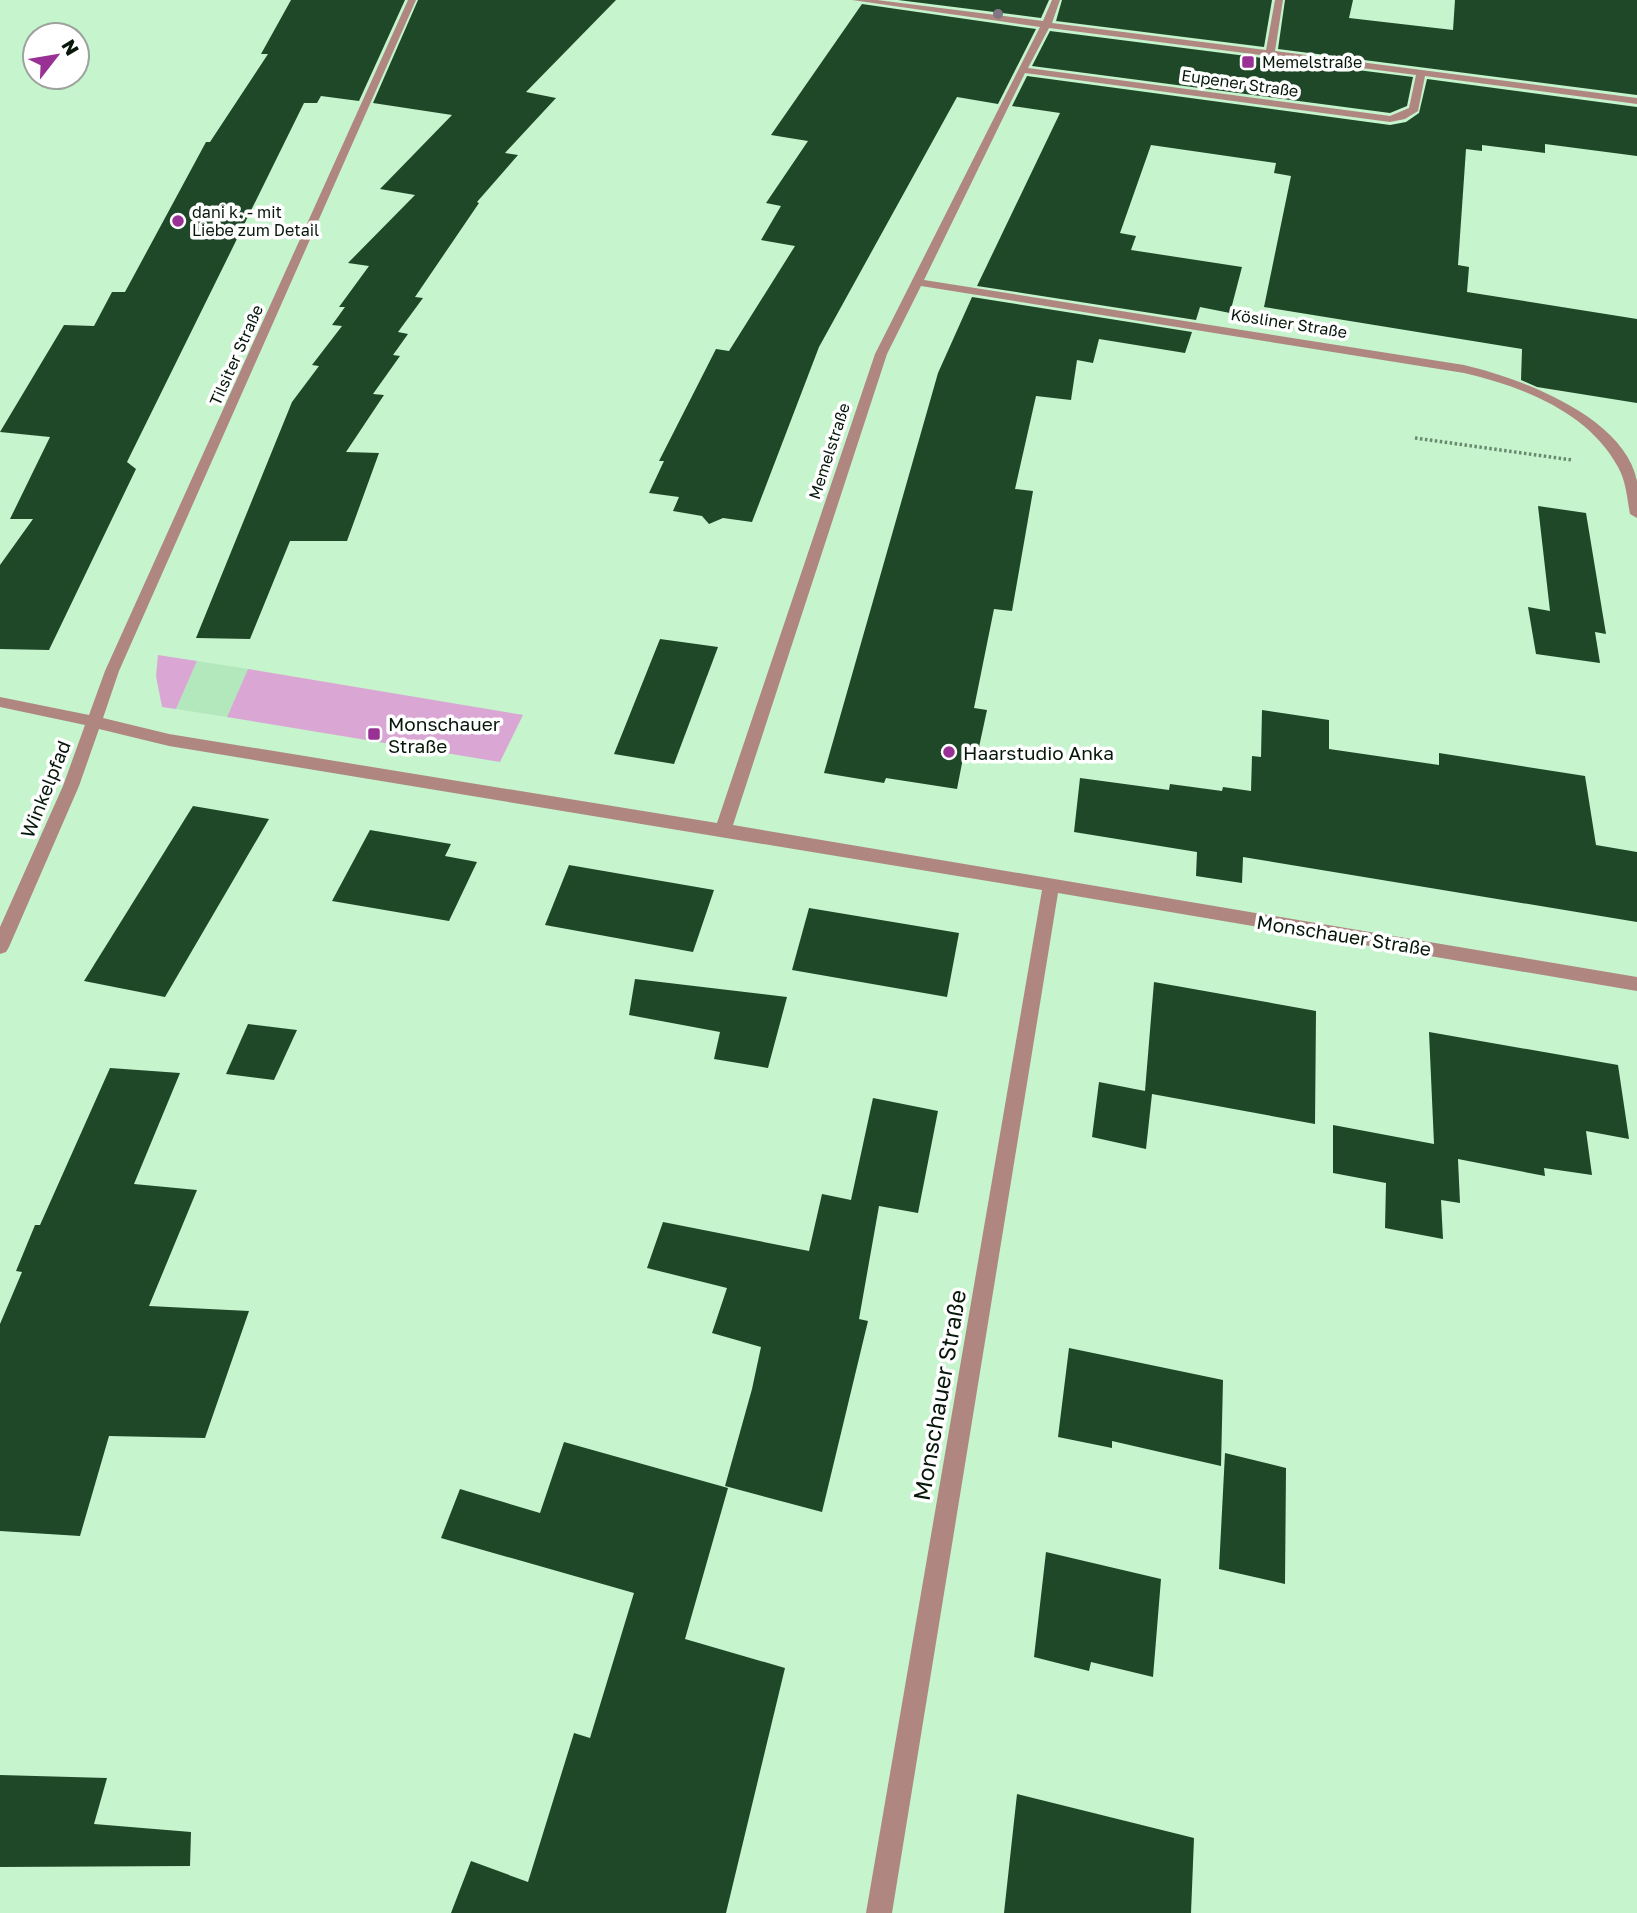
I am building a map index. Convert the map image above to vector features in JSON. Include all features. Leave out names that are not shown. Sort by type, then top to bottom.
[{"type":"street","name":"Tilsiter Straße","points":[[93,724],[117,658],[412,0]]},
{"type":"street","name":"Eupener Straße","points":[[856,0],[1637,101]]},
{"type":"street","points":[[1045,25],[1056,0]]},
{"type":"street","name":"Eupener Straße","points":[[1270,53],[1279,0]]},
{"type":"street","name":"Memelstraße","points":[[723,830],[881,354],[1045,25]]},
{"type":"street","name":"Eupener Straße","points":[[1022,69],[1390,118],[1401,117],[1414,109],[1421,73]]},
{"type":"street","name":"Kösliner Straße","points":[[917,282],[1485,373],[1523,386],[1574,415],[1610,444],[1631,467],[1637,514]]},
{"type":"street","name":"Monschauer Straße","points":[[0,702],[37,708],[93,724],[169,740],[1637,984]]},
{"type":"street","name":"Winkelpfad","points":[[0,947],[71,786],[93,724]]},
{"type":"street","name":"Monschauer Straße","points":[[879,1913],[1051,886]]},
{"type":"path","points":[[1415,438],[1631,467]]},
{"type":"shaded area","points":[[158,655],[197,661],[176,709],[162,707],[156,676]]},
{"type":"shaded area","points":[[197,661],[248,669],[227,717],[176,709]]},
{"type":"shaded area","points":[[248,669],[523,715],[500,762],[227,717]]},
{"type":"building","points":[[291,0],[405,0],[359,101],[321,96],[317,103],[304,103],[127,462],[136,469],[49,650],[0,649],[0,565],[33,519],[10,519],[50,437],[0,432],[64,325],[94,326],[112,292],[125,292],[206,142],[210,142],[268,54],[261,54]]},
{"type":"building","points":[[418,0],[616,0],[526,92],[556,98],[505,153],[518,155],[477,202],[479,203],[415,297],[423,298],[398,332],[408,334],[393,355],[400,356],[373,394],[384,395],[346,452],[379,453],[347,541],[290,541],[250,639],[196,638],[292,402],[319,366],[312,365],[342,326],[332,325],[345,307],[339,307],[369,266],[348,263],[415,195],[380,189],[452,115],[373,103]]},
{"type":"building","points":[[898,0],[1049,0],[1041,18]]},
{"type":"building","points":[[1062,0],[1272,0],[1264,47],[1056,21]]},
{"type":"building","points":[[1285,0],[1353,0],[1349,18],[1453,30],[1455,0],[1637,0],[1637,95],[1278,49]]},
{"type":"building","points":[[862,4],[1036,29],[998,104],[957,97],[819,347],[752,522],[723,518],[709,524],[702,516],[673,511],[679,497],[649,493],[664,461],[659,461],[716,349],[729,351],[795,246],[761,240],[781,206],[766,203],[808,141],[771,135]]},
{"type":"building","points":[[1050,31],[1413,77],[1407,106],[1390,113],[1032,66]]},
{"type":"building","points":[[1027,76],[1390,125],[1406,122],[1419,113],[1427,79],[1637,107],[1637,156],[1545,144],[1545,153],[1482,145],[1482,151],[1466,149],[1458,265],[1469,267],[1467,292],[1637,319],[1637,403],[1537,387],[1521,380],[1522,349],[1264,307],[1291,176],[1274,173],[1276,163],[1151,145],[1120,233],[1136,236],[1131,250],[1242,267],[1230,313],[1200,307],[1196,320],[977,286],[1060,113],[1012,106]]},
{"type":"building","points":[[972,297],[1192,332],[1185,353],[1099,339],[1093,363],[1077,360],[1071,400],[1036,396],[1015,489],[1033,491],[1012,611],[994,609],[974,708],[987,710],[976,761],[963,758],[957,789],[886,778],[884,783],[824,773],[938,373]]},
{"type":"building","points":[[1538,506],[1586,513],[1606,634],[1595,632],[1600,663],[1536,654],[1528,607],[1550,611]]},
{"type":"building","points":[[660,639],[718,647],[674,764],[614,754]]},
{"type":"building","points":[[1262,710],[1329,720],[1329,749],[1439,765],[1439,753],[1585,776],[1596,845],[1637,852],[1637,922],[1243,857],[1242,883],[1196,876],[1197,852],[1074,832],[1080,778],[1169,790],[1170,784],[1222,791],[1223,787],[1251,791],[1252,756],[1261,757]]},
{"type":"building","points":[[193,806],[269,819],[165,997],[84,981]]},
{"type":"building","points":[[370,830],[451,844],[445,856],[477,862],[449,921],[332,901]]},
{"type":"building","points":[[569,865],[714,890],[693,952],[545,925]]},
{"type":"building","points":[[809,908],[959,933],[947,997],[792,970]]},
{"type":"building","points":[[635,979],[787,997],[768,1068],[714,1059],[720,1032],[629,1015]]},
{"type":"building","points":[[1154,982],[1316,1011],[1315,1124],[1152,1094],[1146,1149],[1092,1137],[1099,1082],[1145,1091]]},
{"type":"building","points":[[248,1024],[297,1030],[274,1080],[226,1074]]},
{"type":"building","points":[[1429,1032],[1618,1065],[1629,1139],[1586,1131],[1592,1175],[1544,1168],[1545,1176],[1458,1159],[1460,1203],[1441,1200],[1443,1239],[1385,1228],[1386,1183],[1333,1173],[1333,1125],[1434,1144]]},
{"type":"building","points":[[110,1068],[180,1073],[134,1184],[197,1190],[149,1306],[249,1311],[205,1438],[109,1436],[80,1536],[0,1531],[0,1324],[22,1272],[16,1271],[35,1225],[40,1225]]},
{"type":"building","points":[[873,1098],[938,1111],[918,1213],[879,1206],[859,1319],[868,1321],[822,1512],[725,1486],[761,1347],[712,1333],[727,1288],[647,1268],[663,1222],[809,1251],[822,1194],[851,1200]]},
{"type":"building","points":[[1069,1348],[1223,1380],[1221,1466],[1112,1441],[1112,1448],[1058,1437]]},
{"type":"building","points":[[564,1442],[728,1488],[685,1639],[785,1668],[726,1913],[451,1913],[471,1861],[528,1882],[574,1733],[590,1738],[634,1593],[441,1538],[460,1489],[540,1513]]},
{"type":"building","points":[[1225,1453],[1286,1468],[1285,1584],[1219,1569]]},
{"type":"building","points":[[1046,1552],[1161,1579],[1153,1677],[1091,1662],[1089,1671],[1034,1657]]},
{"type":"building","points":[[0,1775],[107,1778],[94,1824],[191,1832],[190,1866],[0,1867]]},
{"type":"building","points":[[1017,1794],[1194,1838],[1191,1913],[1004,1913]]},
{"type":"place","name":"Memelstraße","points":[[1248,62]]},
{"type":"place","name":"dani k. - mit Liebe zum Detail","points":[[178,221]]},
{"type":"place","name":"Monschauer Straße","points":[[374,734]]},
{"type":"place","name":"Haarstudio Anka","points":[[949,752]]}]
